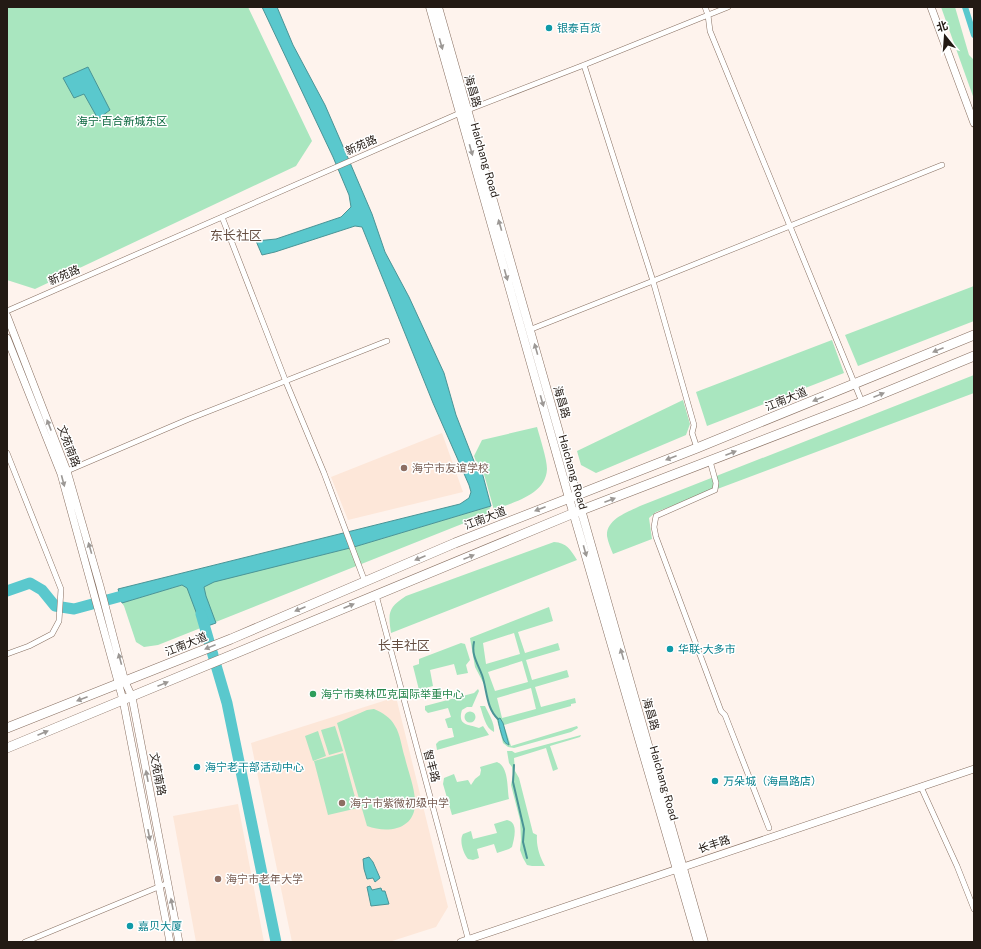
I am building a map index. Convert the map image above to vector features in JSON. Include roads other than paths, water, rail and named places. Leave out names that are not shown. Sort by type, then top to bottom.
[{"type":"highway","name":"江南大道","points":[[7,728],[231,639],[455,543],[697,448],[974,335]]},
{"type":"highway","points":[[7,748],[578,512],[862,402],[974,356]]},
{"type":"main road","name":"Haichang Road","points":[[430,7],[464,112],[526,331]]},
{"type":"main road","name":"海昌路","points":[[438,7],[464,112]]},
{"type":"main road","points":[[931,7],[974,123]]},
{"type":"main road","name":"文苑南路","points":[[7,316],[67,471],[108,613],[122,683]]},
{"type":"main road","name":"海昌路","points":[[526,331],[578,512]]},
{"type":"main road","name":"文苑南路","points":[[7,338],[61,474],[99,615],[127,698],[168,883],[179,942]]},
{"type":"main road","name":"Haichang Road","points":[[578,512],[680,867],[698,942]]},
{"type":"main road","name":"文苑南路","points":[[127,698],[159,887],[170,942]]},
{"type":"main road","name":"长丰路","points":[[461,942],[469,941],[680,867],[974,769]]},
{"type":"main road","points":[[680,867],[704,942]]},
{"type":"street","points":[[705,7],[708,15],[710,31],[862,402]]},
{"type":"street","name":"新苑路","points":[[7,311],[464,112],[728,7]]},
{"type":"street","points":[[584,65],[653,281],[694,424],[692,433],[697,448]]},
{"type":"street","points":[[526,331],[942,165]]},
{"type":"street","points":[[222,217],[286,382],[324,472],[366,582]]},
{"type":"street","points":[[67,471],[189,419],[387,341]]},
{"type":"street","points":[[7,453],[61,589],[59,620],[52,634],[29,646],[7,654]]},
{"type":"street","points":[[710,461],[716,483],[715,490],[656,516],[654,527],[656,537],[721,711],[725,715],[769,828]]},
{"type":"street","name":"智丰路","points":[[376,595],[469,941]]},
{"type":"street","points":[[921,787],[957,866],[974,909]]},
{"type":"street","points":[[25,942],[168,883]]},
{"type":"water","points":[[262,7],[277,7],[293,45],[325,105],[372,214],[385,252],[409,297],[444,373],[456,415],[477,469],[482,472],[491,506],[354,547],[214,582],[204,587],[216,623],[202,628],[187,588],[182,585],[122,603],[118,589],[460,504],[469,498],[471,492],[433,403],[362,227],[355,226],[262,255],[256,241],[276,239],[341,217],[351,207],[349,195],[333,157]]},
{"type":"water","points":[[88,67],[110,110],[98,119],[84,94],[74,98],[63,78]]},
{"type":"water","points":[[500,718],[503,723],[509,745],[504,742],[502,736],[498,721]]},
{"type":"water","points":[[369,857],[373,862],[380,878],[375,882],[373,878],[367,879],[364,869],[363,859]]},
{"type":"water","points":[[370,886],[372,890],[381,888],[382,891],[385,891],[389,904],[371,906],[367,887]]},
{"type":"waterway","points":[[965,7],[974,35]]},
{"type":"waterway","points":[[7,591],[30,583],[42,590],[55,606],[74,609],[133,593]]},
{"type":"waterway","points":[[201,614],[227,703],[276,942]]},
{"type":"waterway","points":[[474,642],[473,651],[484,680],[489,704],[494,715],[498,719]]},
{"type":"waterway","points":[[514,765],[513,782],[524,829],[523,842],[527,858]]},
{"type":"place","name":"银泰百货","points":[[549,28]]},
{"type":"place","name":"海宁市友谊学校","points":[[404,468]]},
{"type":"place","name":"华联·大多市","points":[[670,649]]},
{"type":"place","name":"海宁市奥林匹克国际举重中心","points":[[313,694]]},
{"type":"place","name":"海宁老干部活动中心","points":[[197,767]]},
{"type":"place","name":"万朵城（海昌路店）","points":[[715,781]]},
{"type":"place","name":"海宁市紫微初级中学","points":[[342,803]]},
{"type":"place","name":"海宁市老年大学","points":[[218,879]]},
{"type":"place","name":"嘉贝大厦","points":[[130,926]]},
{"type":"district","name":"东长社区","points":[[236,235]]},
{"type":"district","name":"长丰社区","points":[[404,645]]},
{"type":"park label","name":"海宁·百合新城东区","points":[[122,121]]}]
